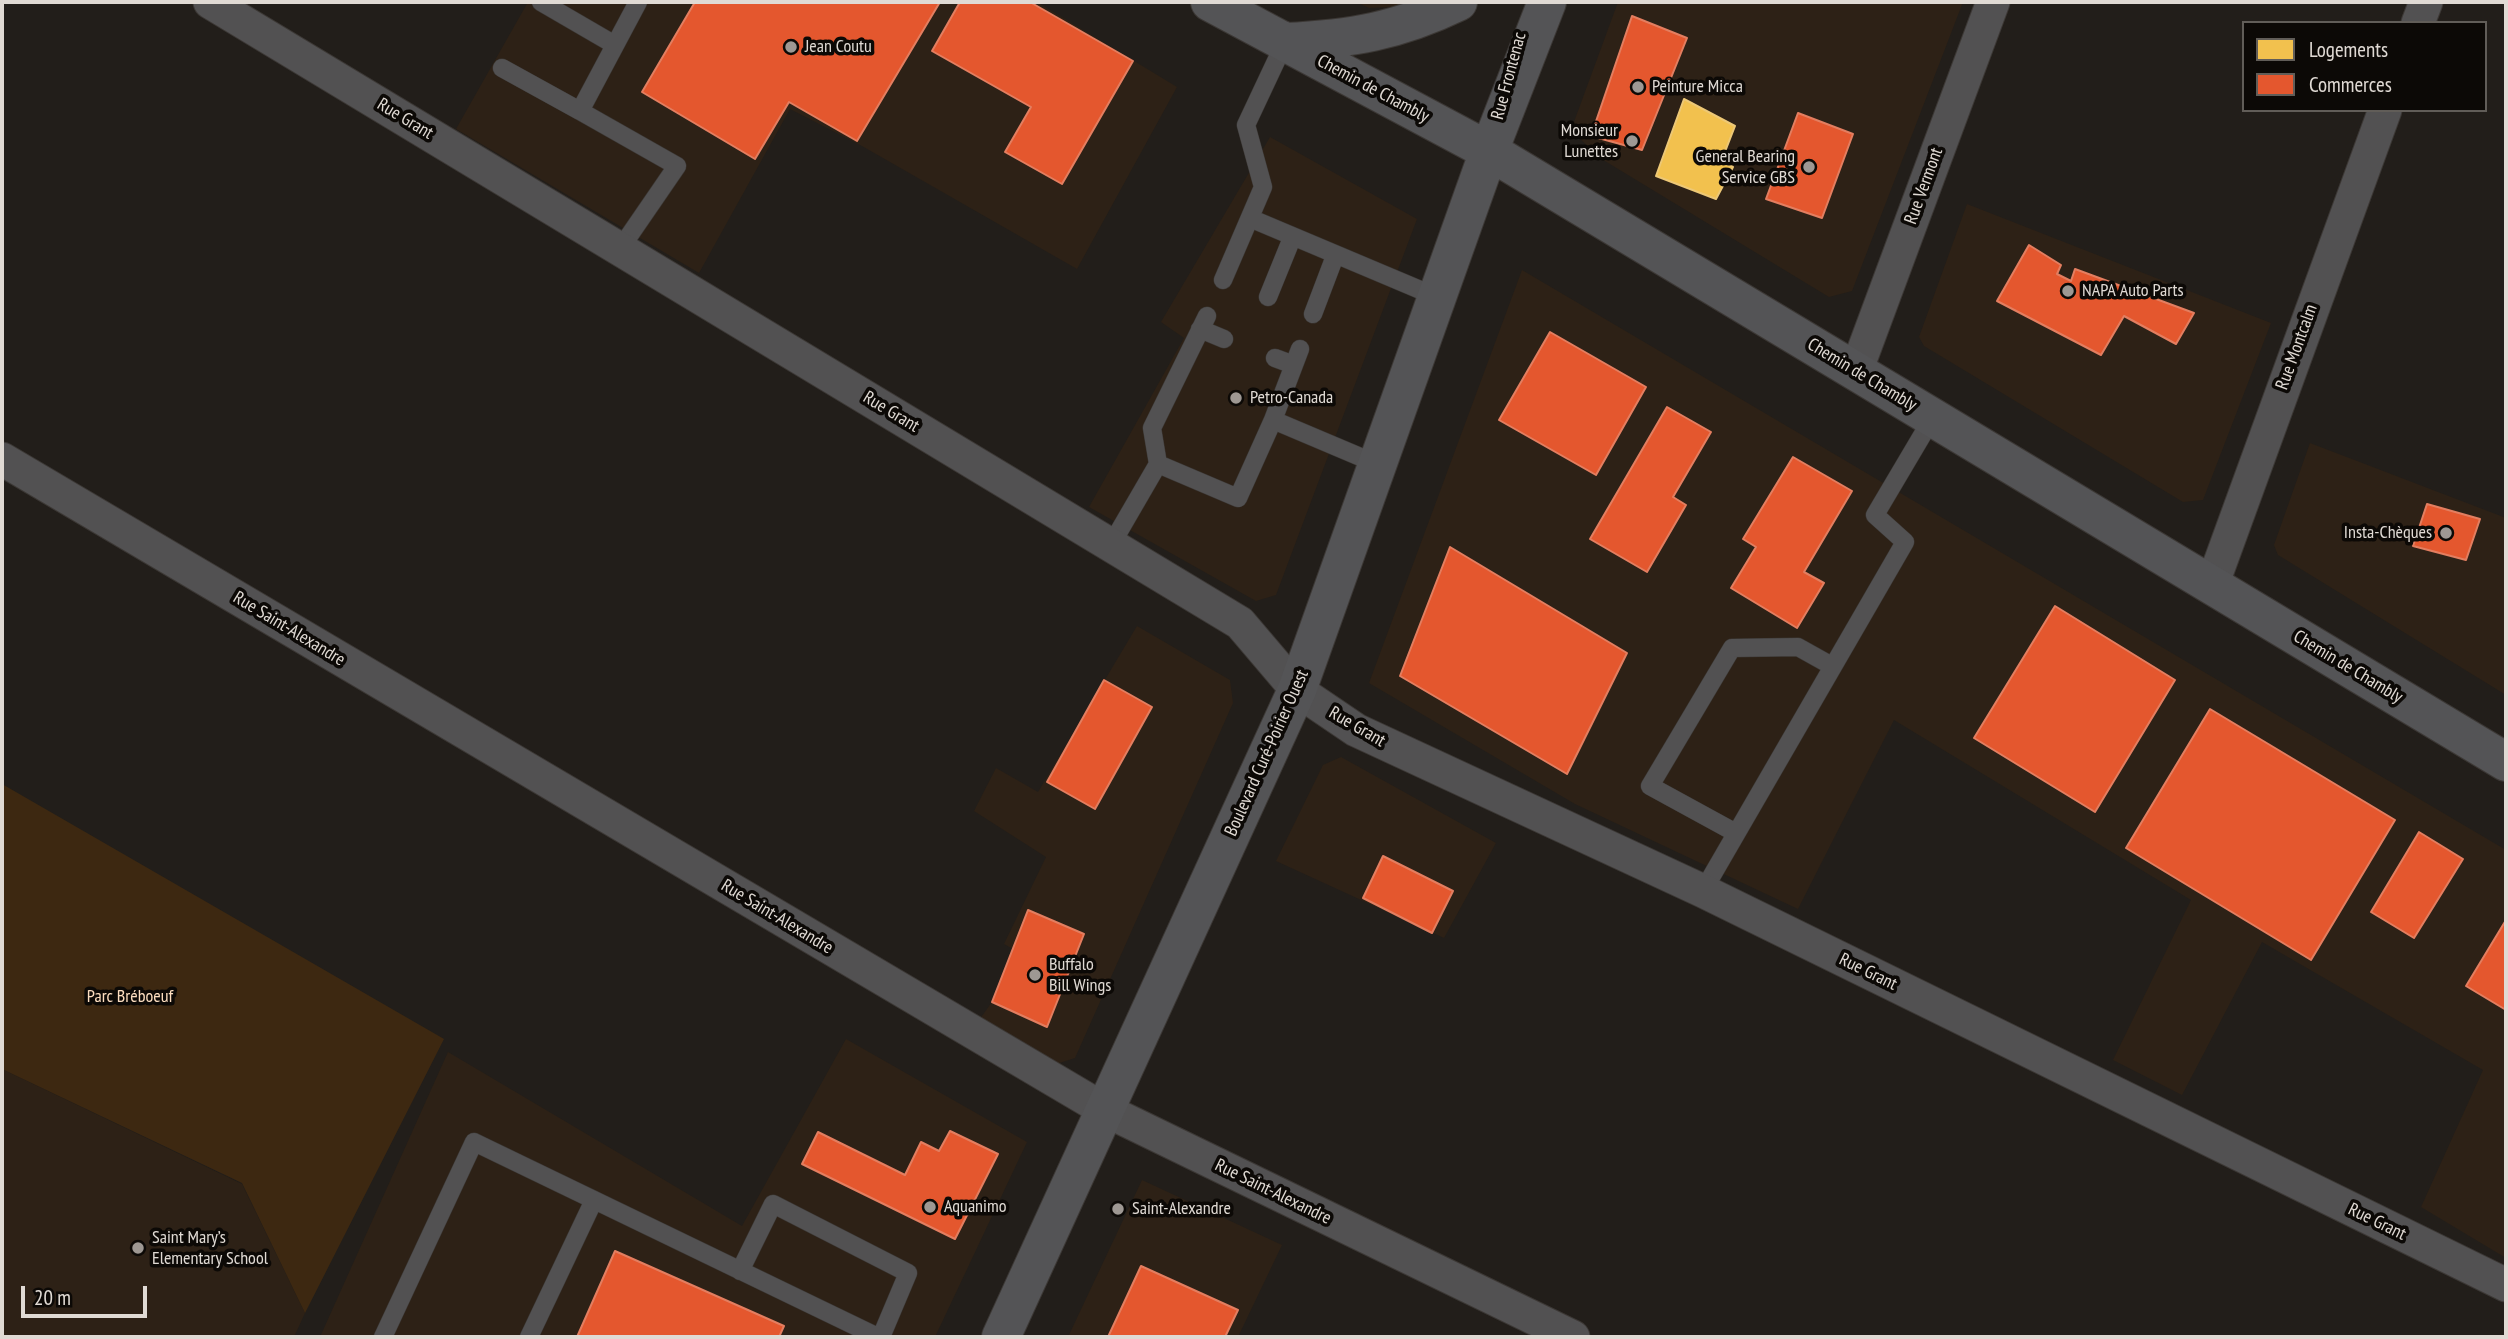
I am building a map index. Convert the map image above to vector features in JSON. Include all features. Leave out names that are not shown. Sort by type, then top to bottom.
[{"type":"main road","name":"Chemin de Chambly","points":[[1210,2],[1489,151],[2506,762]]},
{"type":"main road","points":[[1285,42],[1346,39],[1416,22],[1458,2]]},
{"type":"main road","name":"Rue Frontenac","points":[[1489,151],[1529,2]]},
{"type":"main road","points":[[1489,151],[1547,2]]},
{"type":"main road","name":"Boulevard Curé-Poirier Ouest","points":[[1001,1337],[1297,690],[1489,151]]},
{"type":"street","name":"Rue Grant","points":[[210,2],[1240,623],[1297,690],[1356,730],[1703,891],[2506,1285]]},
{"type":"street","name":"Rue Vermont","points":[[1856,371],[1993,2]]},
{"type":"street","points":[[2419,21],[2426,2]]},
{"type":"street","name":"Rue Montcalm","points":[[2212,585],[2384,112]]},
{"type":"street","name":"Rue Saint-Alexandre","points":[[2,459],[1105,1110],[1573,1337]]},
{"type":"lane","points":[[541,2],[615,45]]},
{"type":"lane","points":[[580,111],[638,2]]},
{"type":"lane","points":[[1223,280],[1252,219],[1263,187],[1247,125],[1285,42]]},
{"type":"lane","points":[[502,68],[677,166],[620,249]]},
{"type":"lane","points":[[1252,219],[1437,297]]},
{"type":"lane","points":[[1268,297],[1292,238]]},
{"type":"lane","points":[[1313,314],[1335,256]]},
{"type":"lane","points":[[1111,545],[1158,464],[1152,428],[1203,322],[1224,339]]},
{"type":"lane","points":[[1158,464],[1238,498],[1273,420],[1297,357],[1275,358]]},
{"type":"lane","points":[[1703,891],[1905,542],[1875,515],[1933,418]]},
{"type":"lane","points":[[1273,420],[1377,464]]},
{"type":"lane","points":[[1736,833],[1650,786],[1732,648],[1798,647],[1832,666]]},
{"type":"lane","points":[[383,1337],[474,1142],[740,1271],[880,1337],[908,1273],[773,1204],[740,1271]]},
{"type":"lane","points":[[529,1337],[594,1200]]},
{"type":"shaded area","points":[[528,2],[1037,2],[1177,87],[1077,269],[862,146],[790,109],[699,273],[456,129]]},
{"type":"shaded area","points":[[1356,2],[1427,2],[1419,6],[1369,8]]},
{"type":"shaded area","points":[[1618,2],[1963,2],[1852,291],[1829,297],[1600,158],[1571,130]]},
{"type":"shaded area","points":[[1270,137],[1417,219],[1276,595],[1256,601],[1089,507],[1184,338],[1161,322]]},
{"type":"shaded area","points":[[1967,204],[2271,323],[2203,500],[2183,502],[1924,346],[1919,337]]},
{"type":"shaded area","points":[[1522,270],[2506,850],[2506,1258],[2421,1207],[2483,1070],[2262,942],[2182,1095],[2113,1060],[2191,900],[1894,720],[1798,909],[1575,804],[1369,683]]},
{"type":"shaded area","points":[[2310,443],[2506,518],[2506,695],[2278,555],[2274,545]]},
{"type":"shaded area","points":[[1137,626],[1230,680],[1233,703],[1075,1058],[1050,1066],[977,1023],[992,1002],[1013,949],[1004,944],[1046,857],[974,811],[996,768],[1038,792]]},
{"type":"shaded area","points":[[1341,757],[1496,843],[1444,938],[1276,861],[1323,765]]},
{"type":"shaded area","points":[[846,1039],[1027,1142],[935,1337],[320,1337],[448,1052],[742,1226]]},
{"type":"shaded area","name":"Saint Mary’s Elementary School","points":[[2,1069],[242,1184],[305,1313],[294,1337],[2,1337]]},
{"type":"shaded area","points":[[1142,1180],[1282,1245],[1238,1337],[1068,1337]]},
{"type":"green space","name":"Parc Bréboeuf","points":[[2,784],[444,1039],[305,1313],[242,1183],[2,1069]]},
{"type":"building: Logements","points":[[1684,99],[1735,126],[1721,162],[1733,167],[1716,199],[1656,176]]},
{"type":"building: Commerces","name":"Jean Coutu","points":[[695,2],[940,2],[857,141],[789,102],[755,159],[642,92]]},
{"type":"building: Commerces","points":[[960,2],[1030,2],[1133,61],[1062,184],[1005,152],[1031,107],[932,51]]},
{"type":"building: Commerces","name":"Peinture Micca","points":[[1632,16],[1687,38],[1642,150],[1591,136]]},
{"type":"building: Commerces","name":"General Bearing Service GBS","points":[[1798,113],[1853,134],[1822,218],[1766,199]]},
{"type":"building: Commerces","name":"NAPA Auto Parts","points":[[2029,245],[2061,265],[2057,274],[2071,281],[2075,269],[2194,313],[2176,344],[2124,316],[2101,355],[1997,301]]},
{"type":"building: Commerces","points":[[1550,332],[1646,387],[1596,475],[1499,420]]},
{"type":"building: Commerces","points":[[1667,407],[1711,432],[1673,497],[1686,505],[1647,572],[1590,539]]},
{"type":"building: Commerces","points":[[1793,457],[1852,491],[1804,572],[1824,583],[1797,628],[1731,588],[1756,547],[1743,539]]},
{"type":"building: Commerces","name":"Insta-Chèques","points":[[2427,504],[2480,519],[2466,560],[2413,546]]},
{"type":"building: Commerces","points":[[1450,547],[1627,653],[1567,774],[1400,676]]},
{"type":"building: Commerces","points":[[2055,606],[2175,680],[2095,812],[1974,738]]},
{"type":"building: Commerces","points":[[1104,680],[1152,707],[1095,809],[1047,782]]},
{"type":"building: Commerces","points":[[2210,709],[2395,820],[2311,960],[2126,848]]},
{"type":"building: Commerces","points":[[2419,832],[2463,859],[2414,938],[2371,912]]},
{"type":"building: Commerces","points":[[1383,856],[1453,891],[1432,933],[1363,898]]},
{"type":"building: Commerces","name":"Buffalo Bill Wings","points":[[1028,910],[1084,934],[1047,1027],[992,1002]]},
{"type":"building: Commerces","points":[[2506,920],[2506,1010],[2466,986]]},
{"type":"building: Commerces","name":"Aquanimo","points":[[950,1131],[998,1154],[955,1239],[802,1164],[818,1132],[905,1175],[921,1142],[939,1151]]},
{"type":"building: Commerces","points":[[615,1251],[784,1326],[779,1337],[577,1337]]},
{"type":"building: Commerces","points":[[1141,1266],[1238,1310],[1225,1337],[1108,1337]]},
{"type":"place","name":"Jean Coutu","points":[[791,47]]},
{"type":"place","name":"Peinture Micca","points":[[1638,87]]},
{"type":"place","name":"Monsieur Lunettes","points":[[1632,141]]},
{"type":"place","name":"General Bearing Service GBS","points":[[1809,167]]},
{"type":"place","name":"NAPA Auto Parts","points":[[2068,291]]},
{"type":"place","name":"Petro-Canada","points":[[1236,398]]},
{"type":"place","name":"Insta-Chèques","points":[[2446,533]]},
{"type":"place","name":"Buffalo Bill Wings","points":[[1035,975]]},
{"type":"place","name":"Aquanimo","points":[[930,1207]]},
{"type":"place","name":"Saint-Alexandre","points":[[1118,1209]]},
{"type":"place","name":"Saint Mary’s Elementary School","points":[[138,1248]]}]
